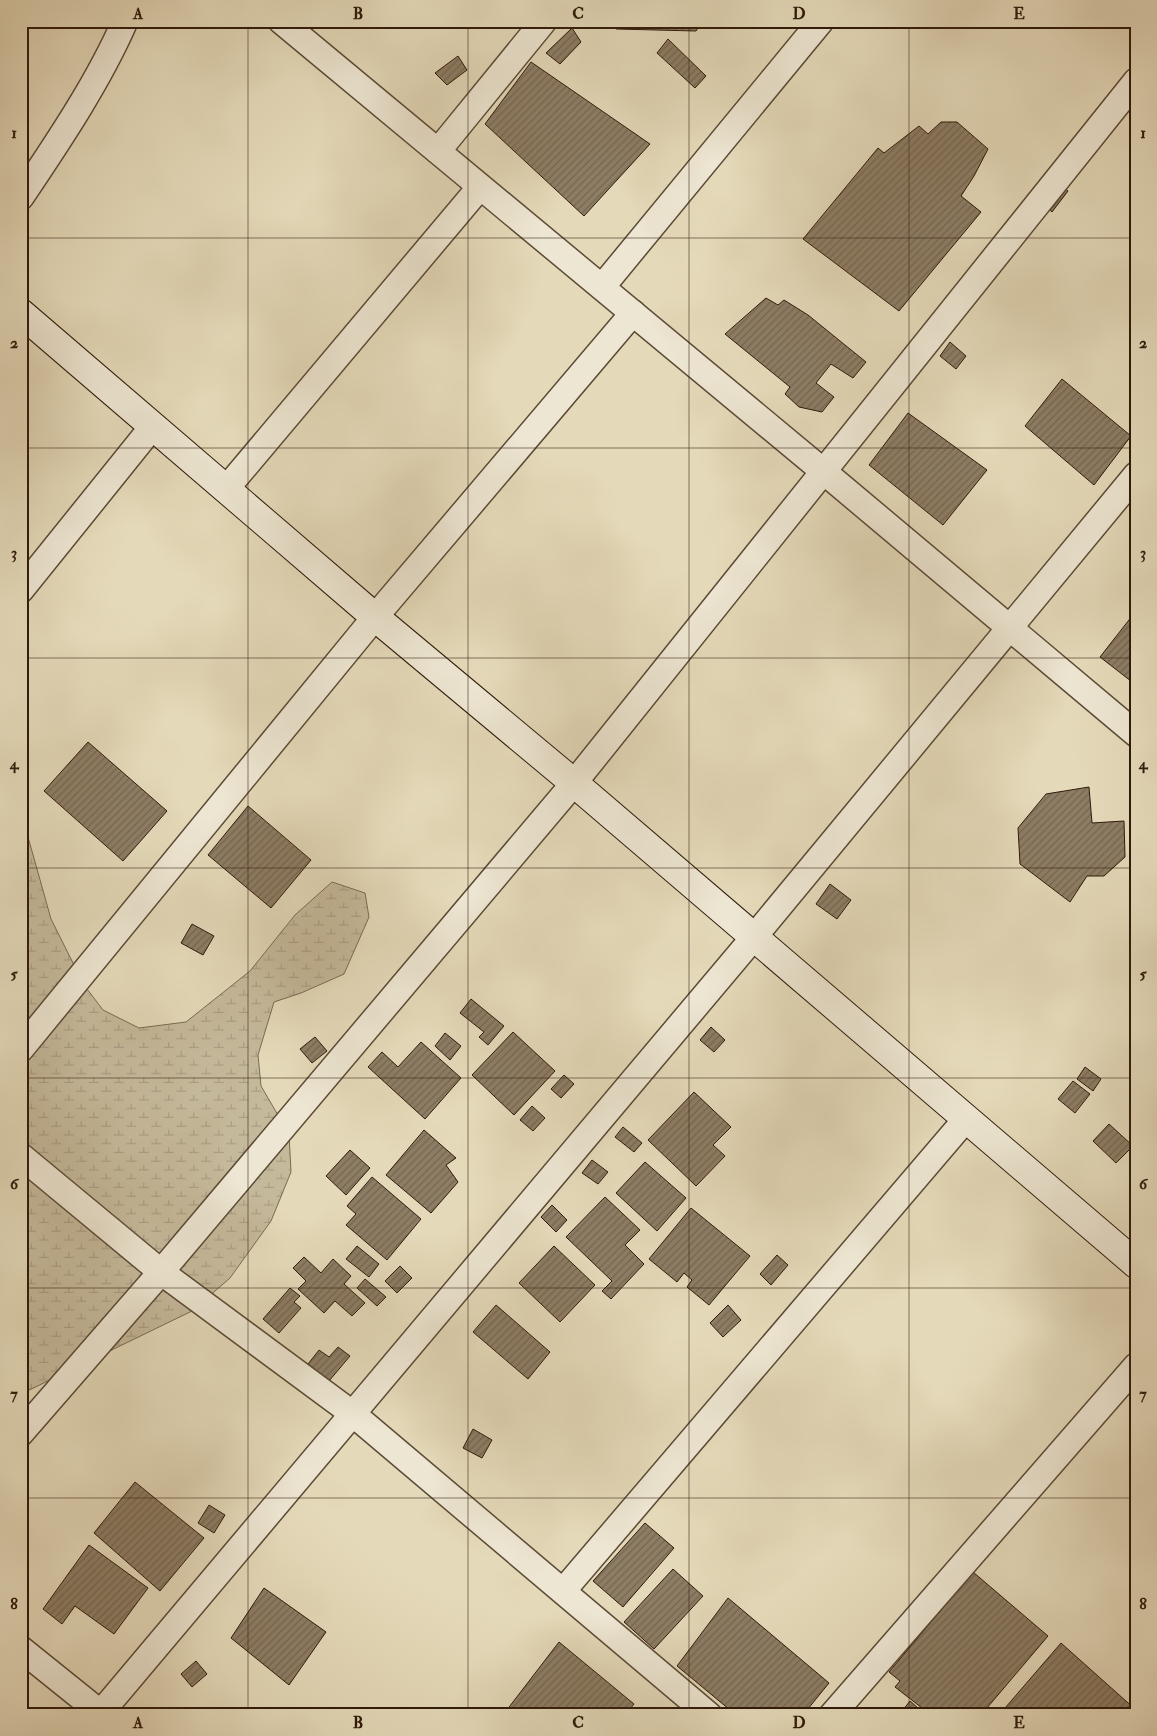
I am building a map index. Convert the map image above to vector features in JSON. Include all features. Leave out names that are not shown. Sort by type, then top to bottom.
[{"type":"street","points":[[21,197],[55,147],[115,45],[126,21]]},
{"type":"street","points":[[281,21],[823,470],[1136,734]]},
{"type":"street","points":[[438,151],[544,21]]},
{"type":"street","points":[[602,287],[821,21]]},
{"type":"street","points":[[21,1433],[162,1272],[574,783],[1136,81]]},
{"type":"street","points":[[226,489],[480,186]]},
{"type":"street","points":[[21,313],[1136,1264]]},
{"type":"street","points":[[21,1049],[375,616],[633,313]]},
{"type":"street","points":[[21,590],[153,426]]},
{"type":"street","points":[[21,1649],[101,1714],[754,937],[1136,475]]},
{"type":"street","points":[[562,1591],[966,1118]]},
{"type":"street","points":[[21,1156],[162,1272],[353,1414],[709,1715]]},
{"type":"street","points":[[832,1715],[1136,1366]]},
{"type":"green space","points":[[21,812],[51,919],[84,985],[103,1010],[139,1028],[186,1022],[250,971],[295,915],[332,882],[365,893],[369,917],[344,974],[301,993],[274,1002],[258,1055],[261,1086],[289,1134],[291,1172],[271,1221],[230,1278],[192,1311],[21,1394]]},
{"type":"building","points":[[610,21],[703,21],[696,31],[616,29]]},
{"type":"building","points":[[572,28],[581,42],[560,64],[546,53]]},
{"type":"building","points":[[668,39],[706,76],[695,88],[657,53]]},
{"type":"building","points":[[458,56],[467,70],[447,85],[435,73]]},
{"type":"building","points":[[531,62],[650,144],[584,216],[485,124]]},
{"type":"building","points":[[941,122],[957,122],[988,149],[961,196],[981,212],[899,311],[803,239],[878,148],[884,153],[919,126],[928,134]]},
{"type":"building","points":[[1058,183],[1068,191],[1052,212],[1041,202]]},
{"type":"building","points":[[766,298],[778,305],[784,300],[808,315],[866,362],[853,378],[831,364],[816,383],[834,397],[822,412],[799,407],[785,394],[790,387],[725,334]]},
{"type":"building","points":[[950,342],[966,356],[956,369],[940,356]]},
{"type":"building","points":[[1062,379],[1131,436],[1094,485],[1025,426]]},
{"type":"building","points":[[908,413],[987,470],[943,525],[869,465]]},
{"type":"building","points":[[1136,611],[1136,685],[1100,657]]},
{"type":"building","points":[[88,742],[167,811],[123,861],[44,791]]},
{"type":"building","points":[[1089,787],[1092,823],[1124,821],[1125,857],[1104,876],[1087,876],[1070,902],[1020,864],[1018,828],[1046,794]]},
{"type":"building","points":[[248,806],[311,860],[271,908],[208,855]]},
{"type":"building","points":[[830,884],[851,900],[837,919],[816,904]]},
{"type":"building","points":[[192,924],[214,936],[203,955],[181,943]]},
{"type":"building","points":[[471,999],[504,1026],[488,1045],[479,1037],[484,1032],[460,1013]]},
{"type":"building","points":[[711,1027],[725,1040],[714,1052],[700,1040]]},
{"type":"building","points":[[513,1032],[555,1071],[514,1115],[472,1075]]},
{"type":"building","points":[[445,1033],[461,1046],[450,1060],[435,1046]]},
{"type":"building","points":[[315,1037],[327,1051],[312,1063],[300,1049]]},
{"type":"building","points":[[421,1042],[461,1078],[425,1119],[368,1067],[382,1052],[398,1067]]},
{"type":"building","points":[[1085,1067],[1101,1079],[1093,1091],[1077,1079]]},
{"type":"building","points":[[564,1075],[574,1084],[561,1098],[551,1089]]},
{"type":"building","points":[[1073,1081],[1090,1094],[1075,1113],[1058,1099]]},
{"type":"building","points":[[694,1092],[731,1127],[713,1145],[725,1156],[696,1186],[648,1140]]},
{"type":"building","points":[[532,1106],[545,1118],[533,1131],[520,1120]]},
{"type":"building","points":[[1109,1124],[1133,1146],[1116,1163],[1093,1141]]},
{"type":"building","points":[[623,1127],[642,1143],[634,1152],[615,1137]]},
{"type":"building","points":[[424,1130],[456,1158],[446,1165],[458,1182],[431,1213],[386,1175]]},
{"type":"building","points":[[350,1150],[370,1168],[346,1195],[326,1176]]},
{"type":"building","points":[[592,1160],[608,1172],[598,1184],[582,1173]]},
{"type":"building","points":[[645,1162],[686,1198],[657,1231],[616,1193]]},
{"type":"building","points":[[372,1177],[421,1219],[387,1260],[346,1225],[356,1214],[347,1206]]},
{"type":"building","points":[[605,1197],[640,1230],[625,1245],[644,1264],[611,1299],[602,1291],[612,1281],[566,1237]]},
{"type":"building","points":[[552,1205],[567,1220],[556,1232],[541,1217]]},
{"type":"building","points":[[691,1208],[750,1256],[709,1305],[687,1287],[692,1280],[684,1273],[677,1282],[649,1259]]},
{"type":"building","points":[[357,1246],[379,1264],[369,1277],[346,1259]]},
{"type":"building","points":[[554,1246],[595,1285],[560,1322],[519,1283]]},
{"type":"building","points":[[777,1255],[788,1265],[771,1285],[760,1274]]},
{"type":"building","points":[[304,1257],[321,1273],[333,1259],[351,1276],[344,1284],[365,1303],[352,1316],[335,1301],[324,1313],[298,1289],[306,1281],[293,1268]]},
{"type":"building","points":[[400,1266],[412,1278],[397,1293],[385,1281]]},
{"type":"building","points":[[365,1279],[386,1297],[377,1306],[357,1288]]},
{"type":"building","points":[[290,1288],[300,1296],[294,1302],[301,1308],[279,1333],[263,1319]]},
{"type":"building","points":[[496,1305],[550,1352],[528,1379],[473,1332]]},
{"type":"building","points":[[728,1305],[741,1320],[723,1337],[710,1323]]},
{"type":"building","points":[[338,1347],[350,1356],[329,1381],[308,1364],[319,1350],[329,1357]]},
{"type":"building","points":[[473,1429],[492,1440],[482,1458],[463,1448]]},
{"type":"building","points":[[135,1482],[204,1538],[160,1591],[94,1533]]},
{"type":"building","points":[[209,1505],[225,1515],[214,1533],[198,1523]]},
{"type":"building","points":[[645,1523],[674,1548],[623,1607],[593,1581]]},
{"type":"building","points":[[89,1545],[148,1588],[114,1634],[75,1606],[62,1624],[43,1609]]},
{"type":"building","points":[[673,1569],[703,1596],[654,1649],[624,1622]]},
{"type":"building","points":[[973,1572],[1048,1636],[981,1715],[931,1715],[895,1687],[900,1681],[889,1672]]},
{"type":"building","points":[[264,1588],[326,1632],[289,1685],[231,1638]]},
{"type":"building","points":[[728,1598],[829,1683],[803,1715],[736,1715],[677,1666]]},
{"type":"building","points":[[559,1642],[634,1704],[625,1715],[503,1715]]},
{"type":"building","points":[[1061,1643],[1136,1710],[1136,1715],[999,1715]]},
{"type":"building","points":[[196,1661],[207,1674],[192,1687],[181,1674]]},
{"type":"building","points":[[910,1701],[926,1715],[899,1715]]}]
